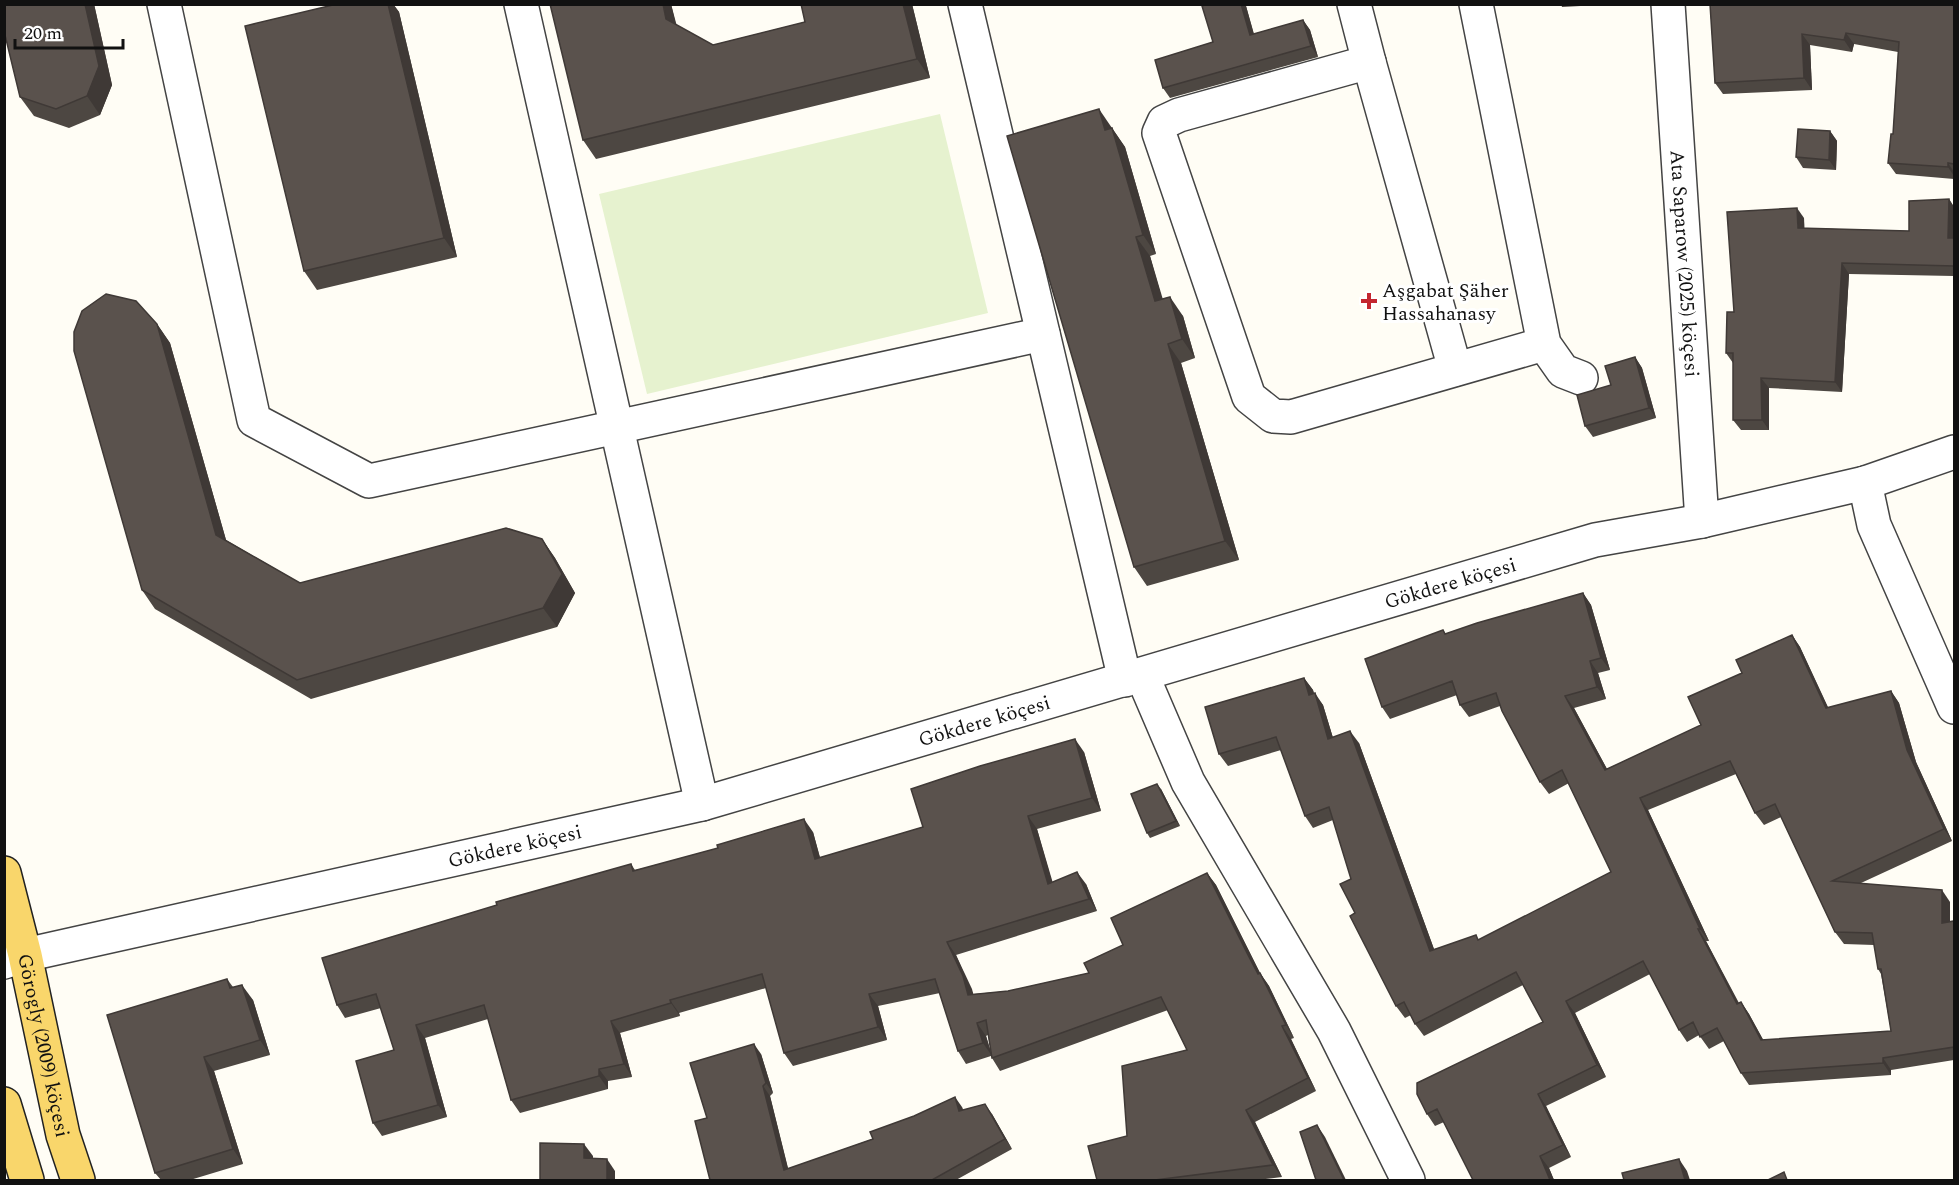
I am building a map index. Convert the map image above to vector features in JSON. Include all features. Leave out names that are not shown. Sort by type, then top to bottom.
[{"type":"main road","name":"Görogly (2009) köçesi","points":[[4,873],[15,958],[63,1135],[78,1180]]},
{"type":"main road","points":[[4,1104],[11,1152],[27,1180]]},
{"type":"street","points":[[164,4],[254,420],[369,481],[1043,334]]},
{"type":"street","points":[[521,4],[702,804]]},
{"type":"street","points":[[964,4],[1043,334],[1134,677],[1188,782],[1334,1031],[1408,1180]]},
{"type":"street","points":[[1354,4],[1455,369]]},
{"type":"street","points":[[1476,4],[1544,344],[1563,371],[1581,378]]},
{"type":"street","name":"Ata Saparow (2025) köçesi","points":[[1668,4],[1702,521]]},
{"type":"street","points":[[1370,62],[1179,115],[1164,122],[1160,133],[1250,397],[1273,416],[1291,417],[1544,344]]},
{"type":"street","name":"Gökdere köçesi","points":[[15,958],[702,804],[1595,540],[1702,521],[1865,483],[1954,452]]},
{"type":"street","points":[[1865,483],[1874,525],[1954,707]]},
{"type":"green space","points":[[940,114],[988,313],[647,394],[599,194]]},
{"type":"building","points":[[4,4],[85,4],[99,66],[87,96],[56,109],[20,97],[4,31]]},
{"type":"building","points":[[337,4],[388,4],[444,238],[304,271],[245,26]]},
{"type":"building","points":[[550,4],[663,4],[666,19],[713,45],[805,22],[801,4],[903,4],[917,59],[583,140]]},
{"type":"building","points":[[1241,4],[1250,35],[1303,20],[1311,46],[1163,88],[1155,60],[1213,42],[1202,6]]},
{"type":"building","points":[[1710,4],[1954,4],[1954,164],[1948,163],[1948,167],[1888,163],[1891,134],[1893,134],[1899,42],[1846,33],[1844,40],[1802,34],[1804,78],[1715,83]]},
{"type":"building","points":[[1099,109],[1105,130],[1112,128],[1143,235],[1136,237],[1155,301],[1170,297],[1182,339],[1168,344],[1225,541],[1134,567],[1007,136]]},
{"type":"building","points":[[1798,129],[1830,131],[1829,160],[1796,157]]},
{"type":"building","points":[[1949,199],[1948,238],[1954,238],[1954,266],[1842,263],[1835,382],[1761,378],[1762,420],[1733,420],[1733,353],[1726,353],[1727,312],[1734,312],[1727,212],[1797,208],[1798,228],[1909,231],[1909,201]]},
{"type":"building","points":[[106,294],[136,301],[157,324],[216,535],[300,583],[506,528],[542,539],[562,574],[543,608],[297,680],[142,590],[74,351],[74,332],[82,311]]},
{"type":"building","points":[[1635,357],[1649,408],[1585,426],[1577,395],[1611,385],[1605,366]]},
{"type":"building","points":[[1583,593],[1601,658],[1590,661],[1597,687],[1565,696],[1605,770],[1701,725],[1688,697],[1742,673],[1736,660],[1792,635],[1826,708],[1891,691],[1907,750],[1944,829],[1832,881],[1942,890],[1942,923],[1954,921],[1954,1047],[1883,1058],[1883,1063],[1741,1073],[1717,1028],[1700,1037],[1693,1022],[1679,1030],[1643,961],[1566,1001],[1597,1065],[1538,1094],[1563,1145],[1540,1156],[1550,1180],[1473,1180],[1437,1109],[1427,1114],[1417,1094],[1417,1083],[1543,1022],[1516,972],[1415,1024],[1404,1002],[1396,1006],[1350,916],[1355,913],[1340,884],[1351,879],[1329,807],[1305,816],[1276,737],[1219,754],[1205,707],[1304,678],[1309,695],[1315,693],[1328,739],[1350,731],[1430,951],[1476,935],[1478,940],[1611,872],[1562,770],[1540,782],[1502,711],[1496,693],[1460,705],[1452,681],[1382,707],[1365,659],[1443,630],[1445,634]],"holes":[[[1730,761],[1755,813],[1775,804],[1835,932],[1872,933],[1878,969],[1881,969],[1891,1031],[1761,1040],[1741,1002],[1737,1004],[1698,929],[1700,929],[1640,798]]]},
{"type":"building","points":[[1075,739],[1092,798],[1028,816],[1048,884],[1077,872],[1089,899],[947,942],[963,976],[968,995],[1008,991],[1089,973],[1084,963],[1123,945],[1111,918],[1207,873],[1286,1025],[1282,1026],[1308,1078],[1246,1110],[1273,1165],[1155,1180],[1097,1180],[1088,1146],[1127,1136],[1122,1066],[1187,1050],[1161,997],[992,1058],[986,1020],[977,1023],[983,1043],[958,1051],[935,979],[869,994],[878,1027],[784,1053],[762,974],[670,1000],[671,1003],[611,1021],[624,1064],[599,1069],[599,1076],[511,1100],[484,1005],[416,1025],[438,1105],[373,1123],[356,1061],[394,1050],[376,994],[337,1005],[322,958],[497,905],[496,902],[631,864],[633,871],[718,848],[717,845],[804,819],[815,859],[923,827],[911,789],[980,766]]},
{"type":"building","points":[[1157,784],[1176,821],[1147,833],[1131,794]]},
{"type":"building","points":[[227,979],[230,988],[242,985],[260,1040],[204,1057],[233,1149],[155,1173],[107,1015]]},
{"type":"building","points":[[754,1044],[766,1083],[763,1086],[784,1170],[873,1139],[870,1132],[914,1116],[955,1097],[959,1111],[985,1104],[1005,1139],[932,1180],[710,1180],[695,1121],[707,1118],[690,1063]]},
{"type":"building","points":[[1317,1125],[1344,1180],[1316,1180],[1300,1132]]},
{"type":"building","points":[[540,1143],[584,1144],[584,1158],[607,1159],[607,1180],[540,1180]]},
{"type":"building","points":[[1679,1159],[1685,1180],[1624,1180],[1622,1173]]},
{"type":"building","points":[[1784,1172],[1787,1180],[1768,1180]]},
{"type":"place","name":"Aşgabat Şäher Hassahanasy","points":[[1369,301]]}]
